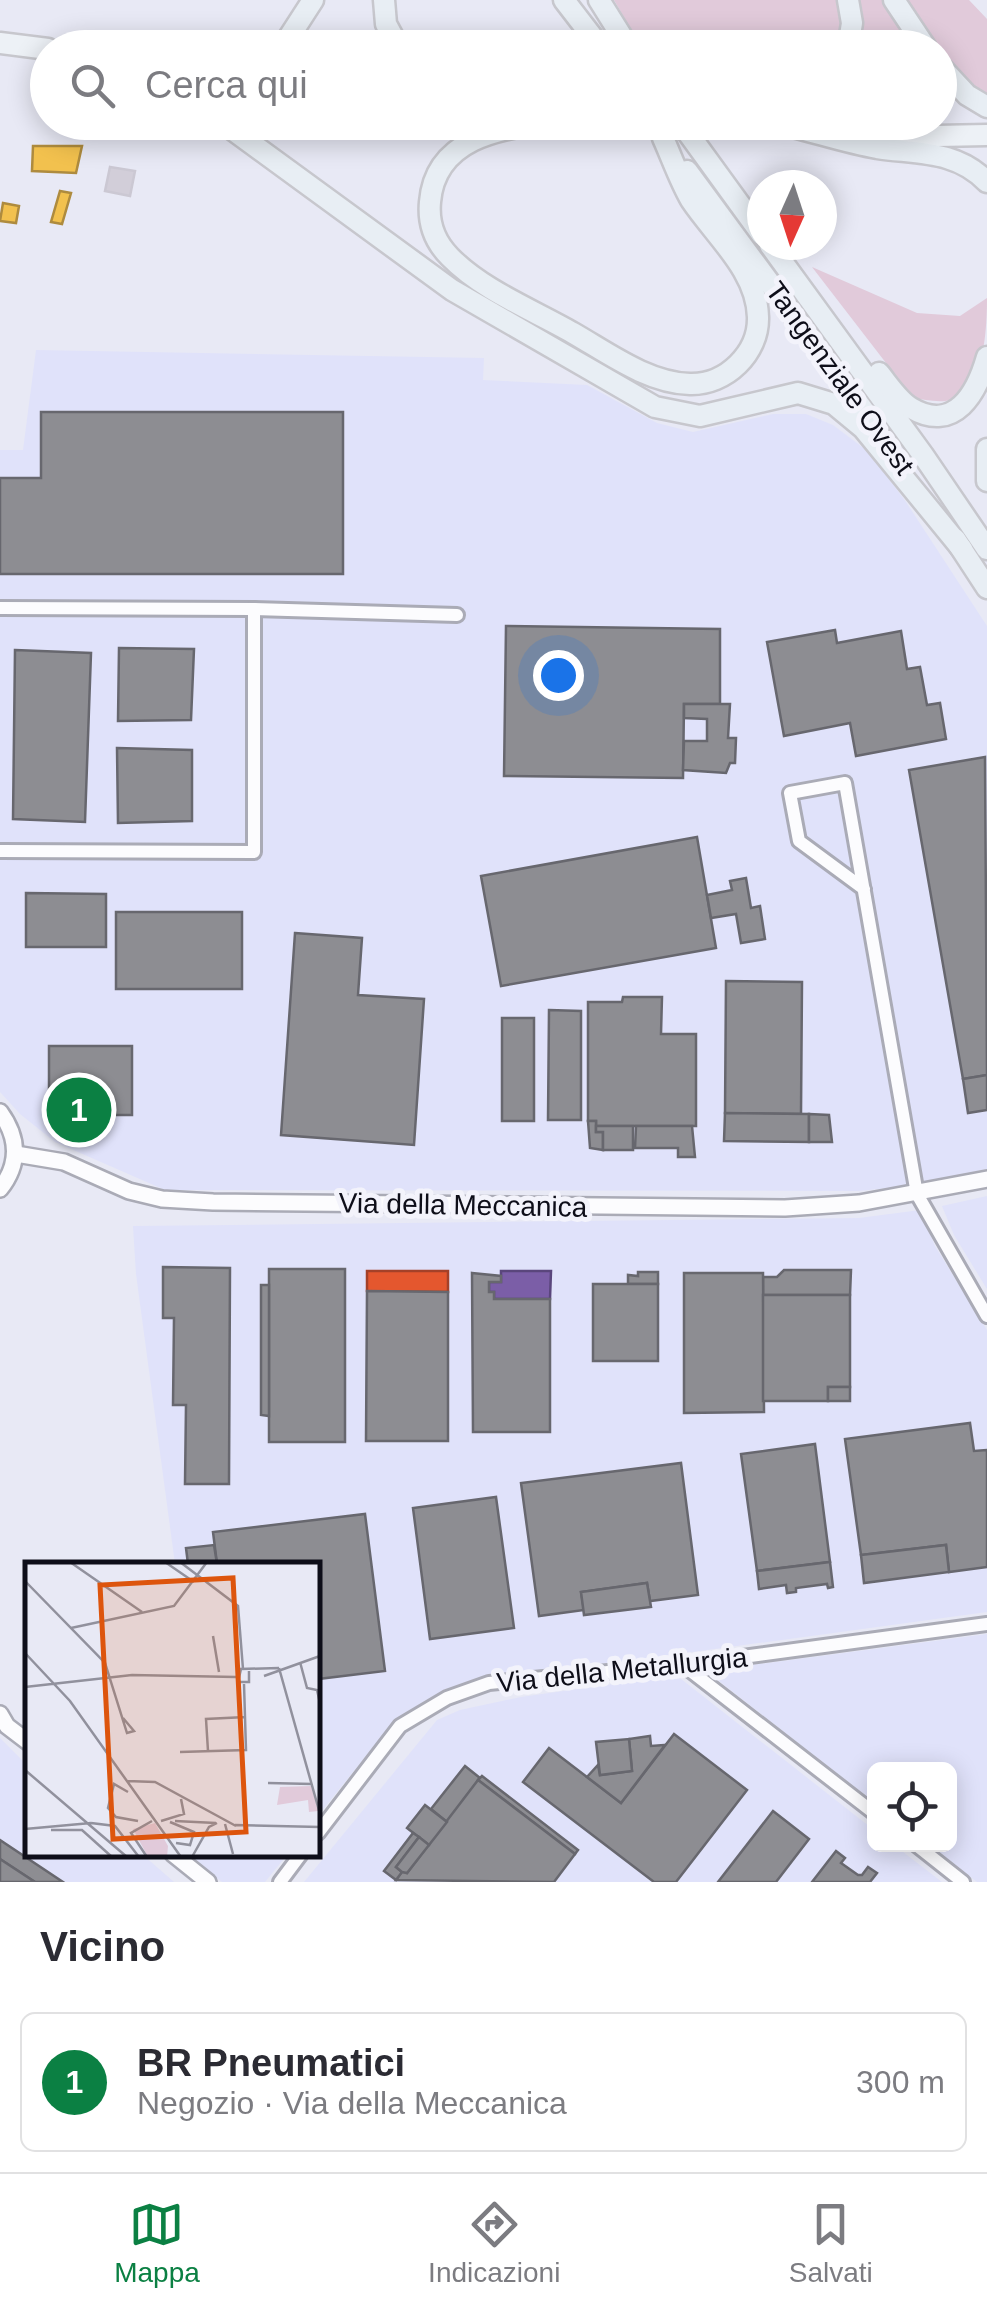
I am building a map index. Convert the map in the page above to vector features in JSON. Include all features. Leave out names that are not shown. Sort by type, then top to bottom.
[{"type":"highway","points":[[294,30],[314,0]]},
{"type":"highway","points":[[384,0],[389,30]]},
{"type":"highway","points":[[566,0],[588,30]]},
{"type":"highway","points":[[602,0],[621,30]]},
{"type":"highway","points":[[848,0],[851,30]]},
{"type":"highway","points":[[894,0],[914,30]]},
{"type":"highway","points":[[957,84],[987,107]]},
{"type":"highway","points":[[247,140],[452,290],[656,407],[700,416],[798,393],[834,404],[864,428],[962,549]]},
{"type":"highway","points":[[474,140],[450,156],[434,184],[429,207],[432,229],[441,247],[476,278],[634,368],[676,382],[698,384],[723,375],[744,358],[756,336],[758,314],[746,276],[690,198],[663,140]]},
{"type":"highway","name":"Tangenziale Ovest","points":[[665,140],[785,300],[987,588]]},
{"type":"highway","points":[[693,140],[747,213]]},
{"type":"highway","points":[[844,140],[876,148],[933,153],[969,166],[987,182]]},
{"type":"highway","name":"Tangenziale Ovest","points":[[783,260],[987,549]]},
{"type":"highway","points":[[784,260],[911,408],[934,414],[960,408],[976,388],[987,357]]},
{"type":"highway","points":[[987,449],[987,481]]},
{"type":"main road","points":[[0,42],[30,46]]},
{"type":"main road","points":[[957,136],[987,135]]},
{"type":"street","points":[[0,608],[457,615]]},
{"type":"street","points":[[0,851],[254,852],[254,609]]},
{"type":"street","points":[[864,889],[798,841],[790,793],[846,783],[918,1194],[987,1316]]},
{"type":"street","points":[[0,1112],[14,1139],[16,1154],[0,1190]]},
{"type":"street","name":"Via della Meccanica","points":[[16,1154],[64,1162],[129,1191],[162,1200],[213,1202],[785,1208],[860,1203],[987,1179]]},
{"type":"street","name":"Via della Metallurgia","points":[[320,1830],[400,1726],[447,1698],[490,1684],[684,1665],[987,1624]]},
{"type":"street","points":[[684,1665],[867,1808]]},
{"type":"street","points":[[0,1714],[7,1726],[25,1740]]},
{"type":"street","points":[[925,1852],[963,1882]]},
{"type":"street","points":[[176,1857],[208,1882]]},
{"type":"street","points":[[280,1882],[299,1857]]},
{"type":"shaded area","points":[[614,0],[842,0],[843,30],[631,30]]},
{"type":"shaded area","points":[[857,0],[886,0],[905,30],[859,30]]},
{"type":"shaded area","points":[[903,0],[969,0],[987,19],[987,101],[957,73],[957,30],[922,30]]},
{"type":"shaded area","points":[[812,267],[917,313],[960,316],[987,298],[983,351],[968,388],[949,400],[913,398]]},
{"type":"shaded area","points":[[36,350],[484,358],[483,380],[587,385],[657,423],[693,432],[773,414],[806,414],[833,425],[869,452],[987,626],[987,1169],[900,1187],[858,1191],[165,1190],[55,1142],[20,1114],[0,1092],[0,450],[23,450]]},
{"type":"shaded area","points":[[987,1196],[987,1289],[954,1235],[942,1206]]},
{"type":"shaded area","points":[[920,1210],[935,1246],[987,1330],[987,1612],[517,1676],[454,1689],[426,1700],[389,1727],[320,1813],[320,1562],[175,1562],[133,1226],[859,1218]]},
{"type":"shaded area","points":[[987,1634],[987,1882],[977,1882],[938,1852],[957,1852],[957,1762],[867,1762],[867,1797],[706,1671]]},
{"type":"shaded area","points":[[676,1675],[867,1825],[867,1852],[903,1852],[942,1882],[304,1882],[437,1720],[460,1710],[521,1697]]},
{"type":"shaded area","points":[[0,1738],[25,1763],[25,1857],[145,1857],[174,1882],[0,1882]]},
{"type":"shaded area","points":[[189,1857],[285,1857],[265,1882],[222,1882]]},
{"type":"building: Abitazioni","points":[[33,146],[82,146],[76,173],[32,171]]},
{"type":"building: Abitazioni","points":[[60,191],[71,193],[62,224],[51,222]]},
{"type":"building: Abitazioni","points":[[3,203],[19,206],[16,223],[0,221]]},
{"type":"building: Negozi","points":[[367,1271],[448,1271],[448,1292],[367,1291]]},
{"type":"building: Uffici","points":[[501,1271],[551,1271],[550,1299],[494,1299],[489,1282],[501,1282]]},
{"type":"building: Industria","points":[[41,412],[343,412],[343,574],[0,574],[0,478],[41,478]]},
{"type":"building: Industria","points":[[506,626],[720,629],[720,704],[684,704],[683,778],[504,776]]},
{"type":"building: Industria","points":[[835,630],[837,643],[901,631],[907,669],[920,667],[927,705],[940,703],[946,739],[856,756],[850,723],[784,736],[767,642]]},
{"type":"building: Industria","points":[[119,648],[194,649],[191,720],[118,721]]},
{"type":"building: Industria","points":[[15,650],[91,653],[85,822],[13,819]]},
{"type":"building: Industria","points":[[684,704],[730,704],[728,738],[736,738],[735,763],[730,763],[726,773],[683,770],[684,741],[707,741],[707,719],[684,718]]},
{"type":"building: Industria","points":[[117,748],[192,750],[192,821],[118,823]]},
{"type":"building: Industria","points":[[985,757],[987,1075],[963,1079],[909,770]]},
{"type":"building: Industria","points":[[697,837],[716,948],[501,986],[481,876]]},
{"type":"building: Industria","points":[[746,878],[751,908],[760,906],[765,939],[741,943],[736,914],[711,918],[707,895],[732,890],[730,881]]},
{"type":"building: Industria","points":[[26,893],[106,894],[106,947],[26,947]]},
{"type":"building: Industria","points":[[116,912],[242,912],[242,989],[116,989]]},
{"type":"building: Industria","points":[[295,933],[362,938],[358,995],[424,999],[414,1145],[281,1135]]},
{"type":"building: Industria","points":[[726,981],[802,982],[801,1114],[725,1113]]},
{"type":"building: Industria","points":[[623,997],[662,997],[661,1034],[696,1034],[696,1126],[596,1126],[596,1121],[588,1121],[588,1002],[622,1002]]},
{"type":"building: Industria","points":[[549,1010],[581,1011],[581,1120],[548,1120]]},
{"type":"building: Industria","points":[[502,1018],[534,1018],[534,1121],[502,1121]]},
{"type":"building: Industria","points":[[49,1046],[132,1046],[132,1115],[74,1115],[74,1092],[49,1092]]},
{"type":"building: Industria","points":[[987,1075],[987,1110],[968,1113],[963,1079]]},
{"type":"building: Industria","points":[[725,1113],[809,1114],[809,1142],[724,1141]]},
{"type":"building: Industria","points":[[809,1114],[829,1115],[832,1142],[809,1142]]},
{"type":"building: Industria","points":[[588,1121],[596,1121],[596,1132],[603,1132],[603,1150],[590,1148]]},
{"type":"building: Industria","points":[[596,1126],[633,1126],[633,1150],[603,1150],[603,1132],[596,1132]]},
{"type":"building: Industria","points":[[636,1126],[692,1126],[695,1157],[678,1157],[678,1148],[635,1148]]},
{"type":"building: Industria","points":[[163,1267],[230,1268],[229,1484],[185,1484],[186,1405],[173,1405],[174,1318],[163,1318]]},
{"type":"building: Industria","points":[[269,1269],[345,1269],[345,1442],[269,1442]]},
{"type":"building: Industria","points":[[784,1270],[851,1270],[850,1295],[763,1295],[763,1277],[777,1277]]},
{"type":"building: Industria","points":[[638,1272],[658,1272],[658,1284],[628,1284],[628,1275],[638,1276]]},
{"type":"building: Industria","points":[[472,1273],[501,1276],[501,1282],[489,1282],[494,1299],[550,1299],[550,1432],[473,1432]]},
{"type":"building: Industria","points":[[684,1273],[763,1273],[764,1412],[684,1413]]},
{"type":"building: Industria","points":[[593,1284],[658,1284],[658,1361],[593,1361]]},
{"type":"building: Industria","points":[[261,1285],[269,1285],[269,1416],[261,1415]]},
{"type":"building: Industria","points":[[367,1291],[448,1292],[448,1441],[366,1441]]},
{"type":"building: Industria","points":[[763,1295],[850,1295],[850,1387],[828,1387],[828,1401],[763,1401]]},
{"type":"building: Industria","points":[[828,1387],[850,1387],[850,1401],[828,1401]]},
{"type":"building: Industria","points":[[970,1423],[974,1451],[987,1450],[987,1567],[949,1572],[946,1545],[861,1555],[845,1439]]},
{"type":"building: Industria","points":[[815,1444],[830,1562],[757,1571],[741,1454]]},
{"type":"building: Industria","points":[[681,1463],[698,1595],[650,1601],[647,1583],[581,1592],[584,1610],[539,1616],[521,1483]]},
{"type":"building: Industria","points":[[496,1497],[514,1628],[430,1639],[413,1508]]},
{"type":"building: Industria","points":[[365,1514],[385,1671],[320,1679],[320,1562],[217,1562],[213,1532]]},
{"type":"building: Industria","points":[[214,1545],[217,1562],[188,1562],[186,1548]]},
{"type":"building: Industria","points":[[946,1545],[949,1572],[864,1583],[861,1555]]},
{"type":"building: Industria","points":[[830,1562],[833,1587],[828,1588],[827,1584],[796,1588],[796,1592],[787,1593],[786,1585],[759,1589],[757,1571]]},
{"type":"building: Industria","points":[[647,1583],[651,1607],[584,1615],[581,1592]]},
{"type":"building: Industria","points":[[674,1734],[747,1790],[676,1882],[654,1882],[523,1782],[549,1748],[621,1803]]},
{"type":"building: Industria","points":[[650,1736],[651,1746],[665,1745],[621,1803],[587,1777],[598,1765],[600,1775],[632,1771],[629,1739]]},
{"type":"building: Industria","points":[[629,1739],[632,1771],[600,1775],[596,1742]]},
{"type":"building: Industria","points":[[465,1766],[480,1778],[447,1822],[431,1809]]},
{"type":"building: Industria","points":[[482,1776],[578,1850],[575,1854],[478,1780]]},
{"type":"building: Industria","points":[[478,1780],[575,1854],[554,1882],[396,1880],[403,1870],[407,1873]]},
{"type":"building: Industria","points":[[425,1805],[447,1822],[429,1845],[407,1828]]},
{"type":"building: Industria","points":[[773,1811],[809,1839],[776,1882],[718,1882]]},
{"type":"building: Industria","points":[[413,1833],[419,1837],[396,1867],[402,1872],[396,1880],[384,1871]]},
{"type":"building: Industria","points":[[419,1837],[429,1845],[407,1873],[402,1872],[396,1867]]},
{"type":"building: Industria","points":[[0,1840],[63,1882],[35,1882],[0,1859]]},
{"type":"building: Industria","points":[[836,1851],[845,1858],[841,1863],[858,1875],[868,1867],[877,1873],[870,1882],[812,1882]]},
{"type":"building: Industria","points":[[0,1859],[35,1882],[0,1882]]},
{"type":"building: Altro","points":[[110,167],[135,171],[130,196],[105,191]]},
{"type":"place","name":"BR Pneumatici","points":[[79,1110]]}]
